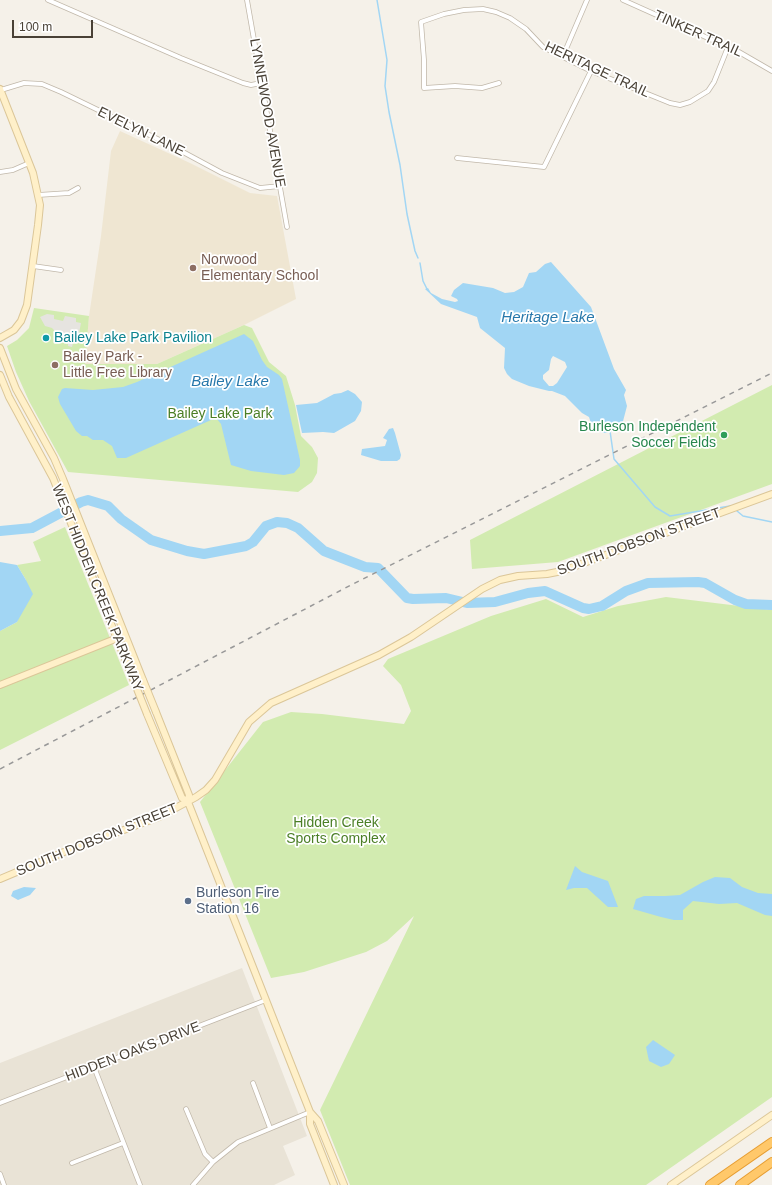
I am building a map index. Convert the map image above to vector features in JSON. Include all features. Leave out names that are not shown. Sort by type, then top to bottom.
[{"type":"highway","points":[[710,1185],[772,1142]]},
{"type":"highway","points":[[740,1185],[772,1162]]},
{"type":"main road","points":[[0,90],[29,163],[40,205],[33,266],[27,305],[23,319],[14,330],[0,338]]},
{"type":"main road","name":"WEST HIDDEN CREEK PARKWAY","points":[[0,348],[16,389],[42,436],[63,479],[90,544],[189,795],[188,802],[182,798],[116,638],[53,478],[9,396],[0,375]]},
{"type":"main road","name":"SOUTH DOBSON STREET","points":[[0,879],[64,852],[159,817],[188,802],[210,785],[249,722],[271,703],[380,655],[411,637],[482,589],[500,580],[518,576],[547,574],[562,571],[772,494]]},
{"type":"main road","points":[[0,685],[125,635]]},
{"type":"main road","points":[[188,802],[310,1112],[318,1121],[344,1185]]},
{"type":"main road","points":[[310,1112],[310,1124],[334,1185]]},
{"type":"main road","points":[[672,1185],[772,1114]]},
{"type":"street","points":[[48,0],[242,83],[252,85],[261,83]]},
{"type":"street","name":"LYNNEWOOD AVENUE","points":[[247,0],[287,227]]},
{"type":"street","points":[[563,56],[587,0]]},
{"type":"street","name":"TINKER TRAIL","points":[[622,0],[739,52],[772,71]]},
{"type":"street","name":"HERITAGE TRAIL","points":[[499,83],[482,88],[455,86],[424,88],[424,60],[421,22],[464,10],[483,9],[496,12],[510,18],[526,29],[543,47],[591,70],[670,103],[680,105],[690,102],[708,91],[714,82],[728,47]]},
{"type":"street","points":[[457,158],[544,167],[591,70]]},
{"type":"street","name":"EVELYN LANE","points":[[0,90],[24,83],[42,84],[170,145],[235,179],[260,188],[280,186]]},
{"type":"street","points":[[0,172],[13,170],[29,163]]},
{"type":"street","points":[[38,194],[69,193],[78,188]]},
{"type":"street","points":[[33,266],[61,270]]},
{"type":"street","name":"HIDDEN OAKS DRIVE","points":[[0,1103],[266,1000]]},
{"type":"street","points":[[94,1067],[140,1185]]},
{"type":"street","points":[[253,1083],[270,1128]]},
{"type":"street","points":[[186,1109],[204,1154],[214,1162]]},
{"type":"street","points":[[192,1185],[214,1162],[238,1142],[310,1112]]},
{"type":"street","points":[[72,1163],[124,1143]]},
{"type":"street","points":[[0,1174],[4,1185]]},
{"type":"shaded area","name":"Norwood Elementary School","points":[[120,131],[190,163],[250,193],[277,196],[296,299],[244,325],[157,364],[84,364],[111,151]]},
{"type":"shaded area","points":[[47,314],[54,315],[54,319],[63,321],[65,316],[76,318],[76,322],[81,323],[77,343],[73,343],[72,347],[68,346],[68,342],[62,339],[52,328],[45,326],[40,317]]},
{"type":"shaded area","points":[[242,968],[307,1136],[283,1146],[295,1175],[274,1185],[0,1185],[0,1063]]},
{"type":"green space","name":"Bailey Lake Park","points":[[34,308],[89,316],[85,364],[157,364],[244,325],[252,328],[269,362],[286,376],[295,405],[301,436],[312,447],[318,458],[317,473],[312,482],[298,492],[68,472],[29,401],[16,372],[7,346],[17,340],[29,328]]},
{"type":"green space","name":"Burleson Independent Soccer Fields","points":[[772,385],[772,484],[558,562],[472,569],[470,540]]},
{"type":"green space","points":[[65,527],[129,685],[0,750],[0,631],[17,622],[26,580],[17,565],[41,561],[33,542]]},
{"type":"green space","name":"Hidden Creek Sports Complex","points":[[666,597],[772,610],[772,1097],[646,1185],[350,1185],[320,1110],[414,916],[387,941],[366,952],[304,972],[271,978],[200,802],[263,722],[291,712],[322,714],[404,724],[411,711],[401,685],[383,666],[388,659],[491,616],[546,599],[583,617],[618,606]]},
{"type":"water","name":"Heritage Lake","points":[[551,262],[591,307],[614,369],[626,390],[624,395],[627,406],[622,425],[617,431],[604,433],[597,431],[592,426],[589,417],[582,413],[565,396],[552,391],[529,386],[512,379],[504,368],[505,348],[480,328],[477,317],[441,304],[425,289],[428,288],[431,293],[442,299],[455,302],[458,301],[457,299],[451,296],[454,290],[463,283],[493,288],[505,293],[514,292],[523,287],[529,273],[536,272],[545,264]],"holes":[[[553,356],[565,362],[567,367],[557,383],[553,386],[549,386],[543,379],[543,375],[549,370],[551,359]]]},
{"type":"water","name":"Bailey Lake","points":[[244,334],[253,341],[267,367],[279,375],[282,379],[300,460],[300,466],[294,473],[284,475],[251,471],[231,465],[221,424],[217,419],[211,420],[126,458],[117,458],[112,446],[103,440],[93,440],[87,436],[82,436],[76,431],[60,404],[58,397],[62,389],[93,390],[123,387]]},
{"type":"water","points":[[348,390],[355,394],[362,402],[361,411],[355,421],[334,433],[302,433],[296,405],[317,403],[334,394]]},
{"type":"water","points":[[393,428],[401,455],[400,459],[397,461],[381,461],[361,455],[362,449],[385,446],[387,440],[383,438],[389,429]]},
{"type":"water","points":[[0,562],[17,565],[33,594],[17,622],[0,631]]},
{"type":"water","points":[[575,866],[582,872],[608,881],[618,907],[608,907],[587,888],[574,888],[566,890]]},
{"type":"water","points":[[715,877],[730,878],[742,887],[758,893],[772,894],[772,916],[765,915],[737,903],[719,904],[693,901],[683,910],[683,920],[674,920],[633,909],[636,899],[644,896],[680,895]]},
{"type":"water","points":[[24,887],[36,888],[30,895],[18,900],[11,896],[13,891]]},
{"type":"water","points":[[653,1040],[675,1055],[669,1064],[661,1067],[649,1061],[646,1047]]},
{"type":"waterway","points":[[377,0],[387,60],[385,86],[389,112],[400,165],[407,214],[415,251],[418,258]]},
{"type":"waterway","points":[[420,263],[423,281],[427,289]]},
{"type":"waterway","points":[[610,431],[614,459],[655,507],[670,516],[730,506]]},
{"type":"waterway","points":[[0,531],[32,528],[81,502],[88,500],[108,506],[121,519],[151,540],[187,551],[204,554],[246,546],[253,542],[266,526],[277,522],[287,523],[298,528],[324,551],[365,567],[378,568],[407,598],[413,599],[446,598],[467,603],[495,602],[528,593],[545,591],[583,608],[589,609],[602,606],[626,591],[648,583],[698,582],[705,583],[735,600],[746,604],[772,605]]},
{"type":"waterway","points":[[737,511],[743,516],[772,522]]},
{"type":"railway","points":[[0,769],[351,585],[772,373]]},
{"type":"place","name":"Norwood Elementary School","points":[[193,268]]},
{"type":"place","name":"Bailey Lake Park Pavilion","points":[[46,338]]},
{"type":"place","name":"Bailey Park - Little Free Library","points":[[55,365]]},
{"type":"place","name":"Burleson Independent Soccer Fields","points":[[724,435]]},
{"type":"place","name":"Burleson Fire Station 16","points":[[188,901]]}]
